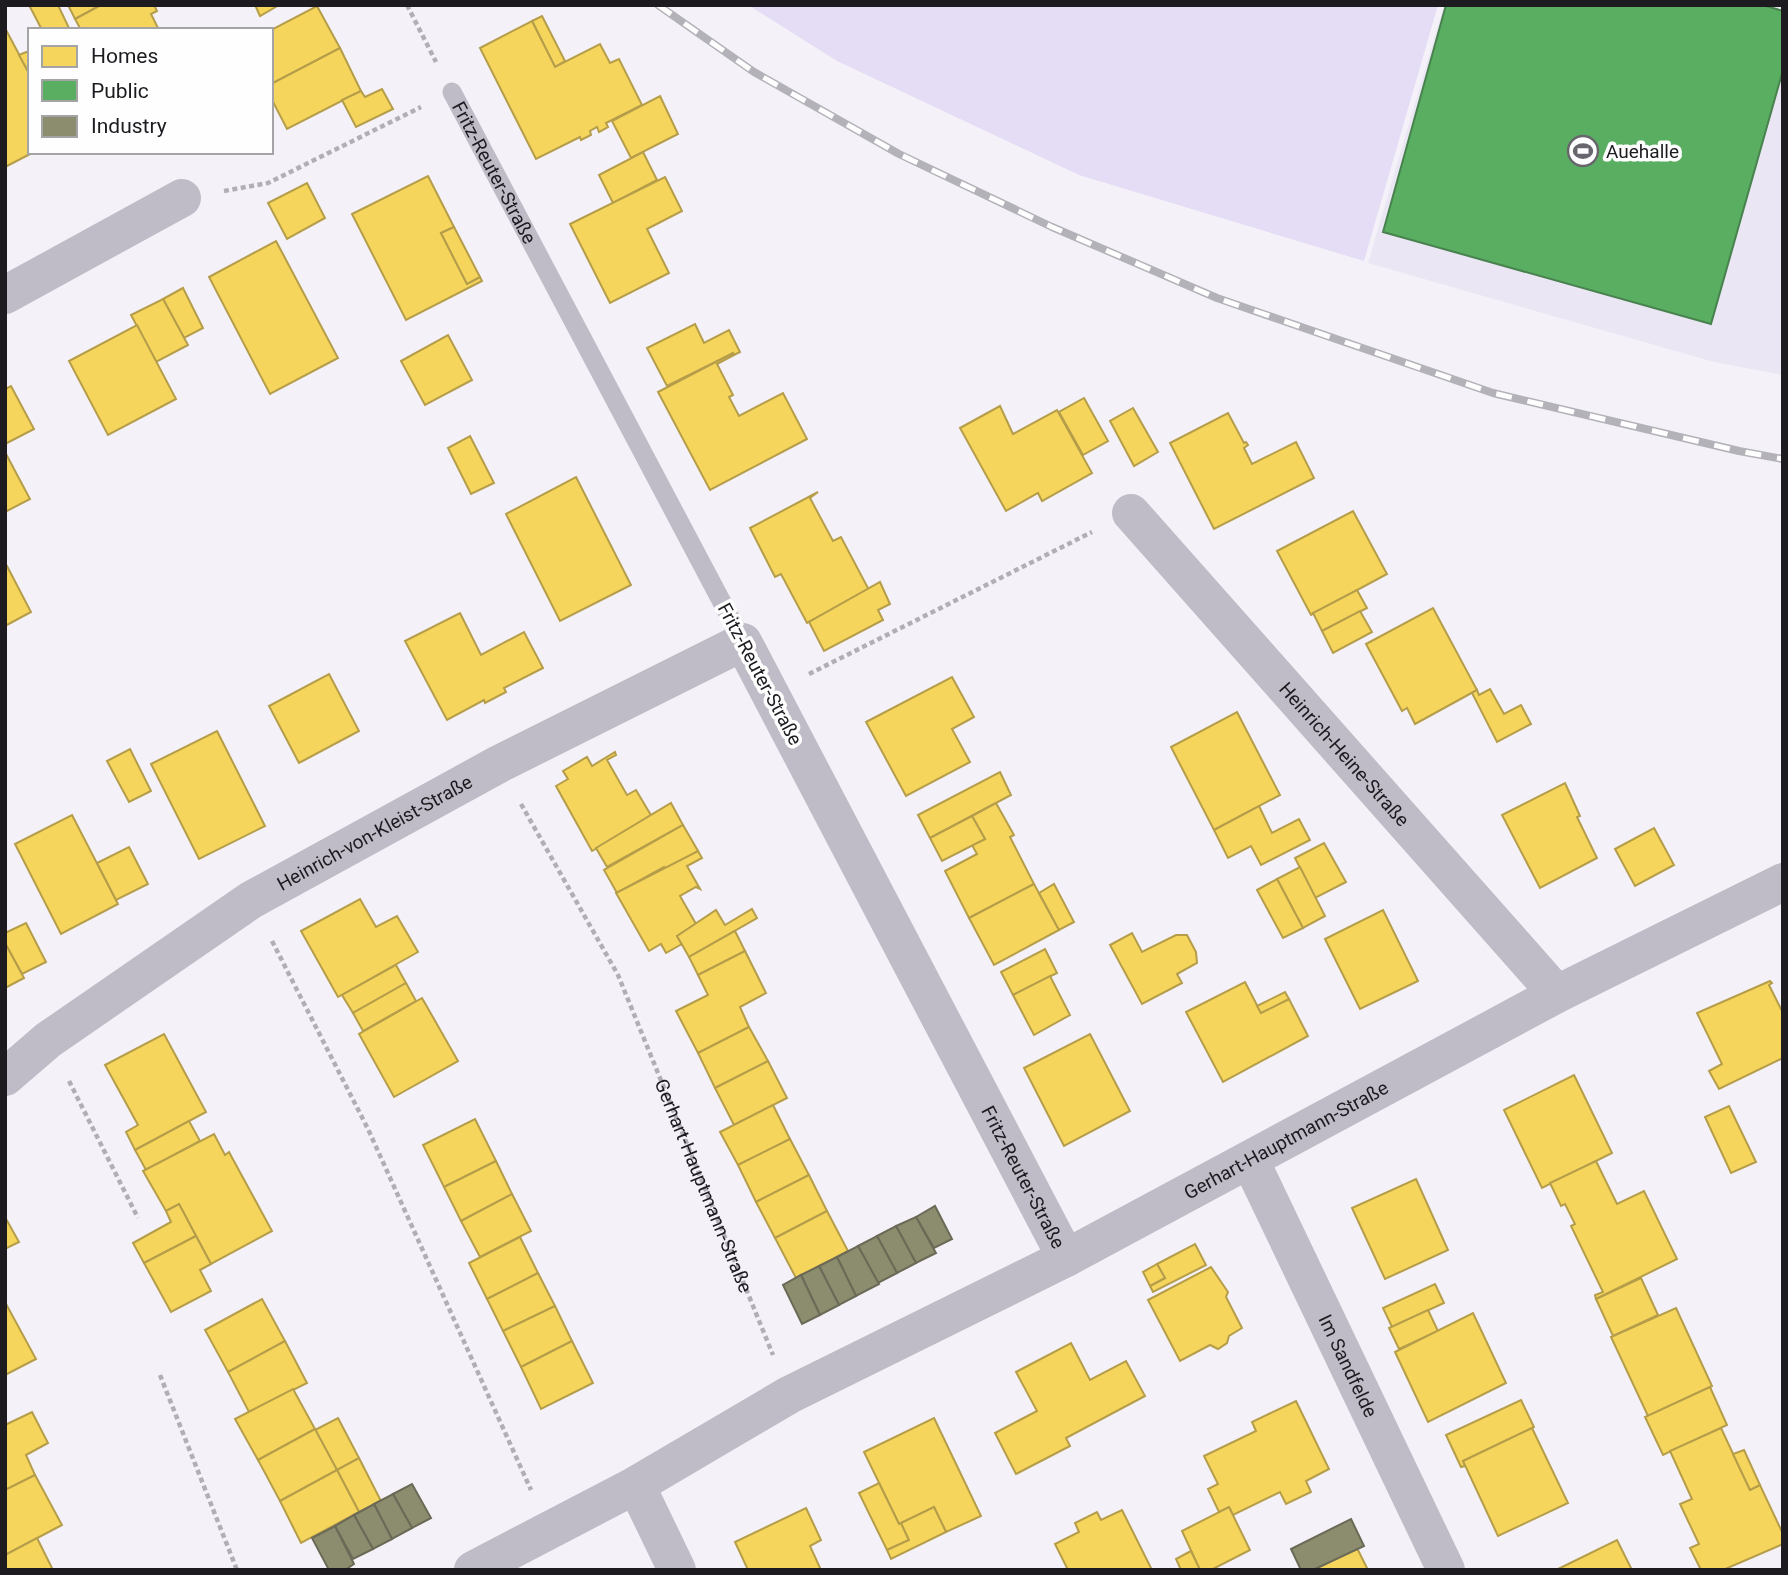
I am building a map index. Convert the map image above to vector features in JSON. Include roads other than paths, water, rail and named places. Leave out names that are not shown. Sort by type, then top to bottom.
[{"type":"street","points":[[5,295],[182,198]]},
{"type":"street","name":"Heinrich-Heine-Straße","points":[[1131,513],[1557,994]]},
{"type":"street","name":"Fritz-Reuter-Straße","points":[[743,642],[1066,1258]]},
{"type":"street","name":"Heinrich-von-Kleist-Straße","points":[[5,1077],[48,1040],[251,900],[499,764],[743,642]]},
{"type":"street","name":"Gerhart-Hauptmann-Straße","points":[[473,1570],[548,1528],[636,1485],[789,1395],[1066,1258],[1557,994],[1783,881]]},
{"type":"street","name":"Im Sandfelde","points":[[1250,1160],[1446,1570]]},
{"type":"street","points":[[636,1485],[677,1570]]},
{"type":"lane","name":"Fritz-Reuter-Straße","points":[[452,92],[743,642]]},
{"type":"railway","points":[[658,5],[754,72],[899,154],[1052,227],[1217,298],[1493,393],[1783,459]]},
{"type":"place","name":"Auehalle","points":[[1583,151]]}]
